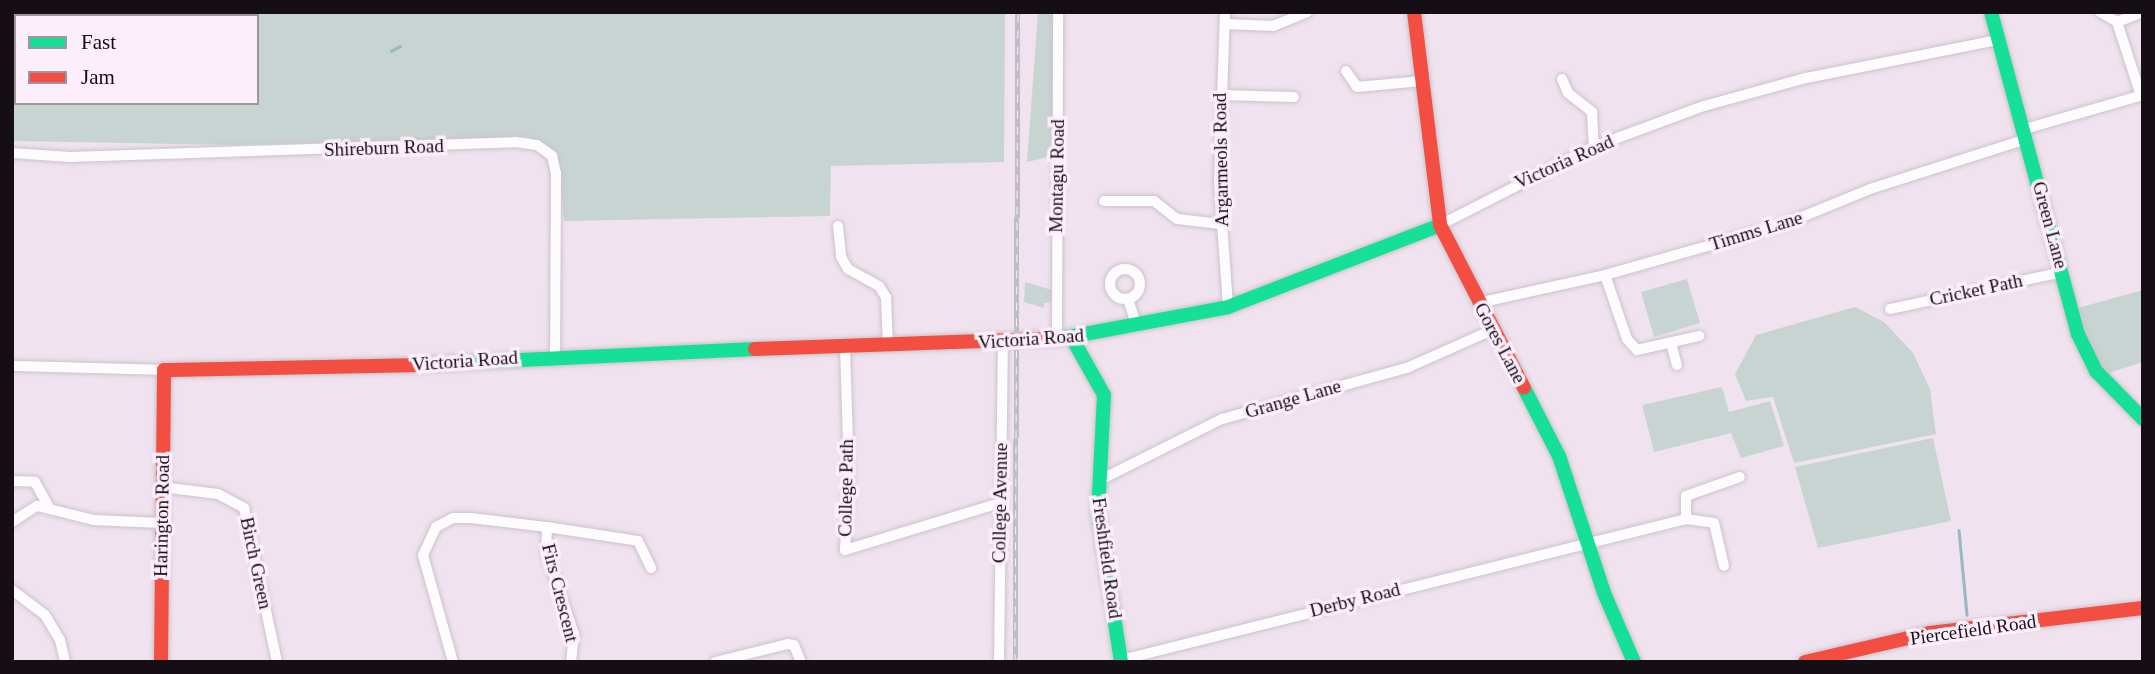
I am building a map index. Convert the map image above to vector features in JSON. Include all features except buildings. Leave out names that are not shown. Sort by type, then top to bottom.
[{"type":"street","name":"Montagu Road","points":[[1058,12],[1065,339]]},
{"type":"street","name":"Argarmeols Road","points":[[1226,12],[1219,95],[1221,224],[1228,307]]},
{"type":"street","points":[[1225,24],[1273,26],[1307,12]]},
{"type":"street","name":"Gores Lane","points":[[1414,12],[1440,225],[1559,456],[1590,541],[1604,593],[1634,662]]},
{"type":"street","name":"Green Lane","points":[[1991,12],[2085,352],[2142,416]]},
{"type":"street","points":[[2100,12],[2117,22],[2142,95]]},
{"type":"street","points":[[2117,22],[2143,12]]},
{"type":"street","name":"Victoria Road","points":[[12,366],[164,370],[363,368],[555,356],[1065,339],[1228,307],[1440,225],[1594,147],[1704,106],[1806,78],[1998,40]]},
{"type":"street","points":[[1346,71],[1357,87],[1422,81]]},
{"type":"street","points":[[1562,79],[1568,93],[1592,112],[1594,147]]},
{"type":"street","points":[[1219,95],[1294,97]]},
{"type":"street","name":"Timms Lane","points":[[1478,303],[1605,275],[1782,225],[1870,189],[2142,95]]},
{"type":"street","name":"Shireburn Road","points":[[12,153],[70,158],[515,142],[537,145],[552,156],[556,173],[555,356]]},
{"type":"street","points":[[1104,201],[1154,201],[1177,219],[1221,224]]},
{"type":"street","points":[[838,226],[841,257],[848,269],[879,286],[886,297],[888,346]]},
{"type":"street","name":"Cricket Path","points":[[1889,309],[2063,272]]},
{"type":"street","points":[[1605,275],[1631,346],[1645,350],[1699,336]]},
{"type":"street","points":[[1128,299],[1137,327]]},
{"type":"street","name":"Grange Lane","points":[[1100,480],[1222,419],[1409,367],[1492,330]]},
{"type":"street","name":"Freshfield Road","points":[[1065,339],[1104,395],[1098,513],[1121,661]]},
{"type":"street","name":"College Avenue","points":[[999,662],[1003,343]]},
{"type":"street","points":[[1671,344],[1677,365]]},
{"type":"street","name":"College Path","points":[[845,347],[849,476],[845,550],[1000,503]]},
{"type":"street","name":"Harington Road","points":[[162,662],[160,523],[164,370]]},
{"type":"street","points":[[1724,566],[1714,523],[1686,519],[1686,496],[1740,477]]},
{"type":"street","points":[[12,481],[35,482],[49,507]]},
{"type":"street","name":"Birch Green","points":[[162,487],[218,494],[244,508],[277,662]]},
{"type":"street","points":[[12,522],[25,510],[49,507],[94,520],[160,523]]},
{"type":"street","name":"Firs Crescent","points":[[453,662],[423,555],[436,527],[453,518],[547,527],[546,552],[574,634],[571,662]]},
{"type":"street","name":"Derby Road","points":[[1121,661],[1686,519]]},
{"type":"street","points":[[547,527],[638,541],[651,568]]},
{"type":"street","points":[[12,590],[45,615],[61,640],[65,662]]},
{"type":"street","name":"Piercefield Road","points":[[1805,662],[1930,633],[2143,608]]},
{"type":"street","points":[[715,662],[788,644],[794,645],[801,662]]},
{"type":"shaded area","points":[[12,12],[1005,12],[1004,162],[831,166],[830,216],[564,221],[558,153],[527,137],[239,145],[12,141]]},
{"type":"shaded area","points":[[1038,12],[1058,12],[1053,143],[1048,157],[1027,162]]},
{"type":"shaded area","points":[[1687,279],[1700,323],[1654,337],[1641,292]]},
{"type":"shaded area","points":[[1025,282],[1052,290],[1051,302],[1044,303],[1044,308],[1024,302]]},
{"type":"shaded area","points":[[2143,290],[2143,362],[2109,373],[2091,353],[2078,308]]},
{"type":"shaded area","points":[[1855,307],[1884,322],[1913,353],[1930,389],[1936,434],[1794,463],[1773,397],[1746,401],[1735,374],[1756,335]]},
{"type":"shaded area","points":[[1722,387],[1729,412],[1770,401],[1784,446],[1741,458],[1731,433],[1654,452],[1642,405]]},
{"type":"shaded area","points":[[1933,438],[1951,521],[1818,548],[1795,467]]},
{"type":"waterway","points":[[391,51],[400,46]]},
{"type":"waterway","points":[[1959,530],[1967,615]]},
{"type":"railway","points":[[1015,662],[1018,12]]},
{"type":"traffic: fast","points":[[1991,12],[2078,334],[2096,371],[2143,419]]},
{"type":"traffic: fast","points":[[1063,338],[1228,307],[1440,225]]},
{"type":"traffic: fast","points":[[1072,338],[1104,395],[1098,513],[1121,662]]},
{"type":"traffic: fast","points":[[415,365],[755,349]]},
{"type":"traffic: fast","points":[[1524,388],[1559,456],[1604,593],[1634,662]]},
{"type":"traffic: jam","points":[[1414,12],[1440,225],[1524,388]]},
{"type":"traffic: jam","points":[[755,349],[1063,338]]},
{"type":"traffic: jam","points":[[161,662],[164,370],[415,365]]},
{"type":"traffic: jam","points":[[1805,662],[1930,633],[2143,608]]}]
